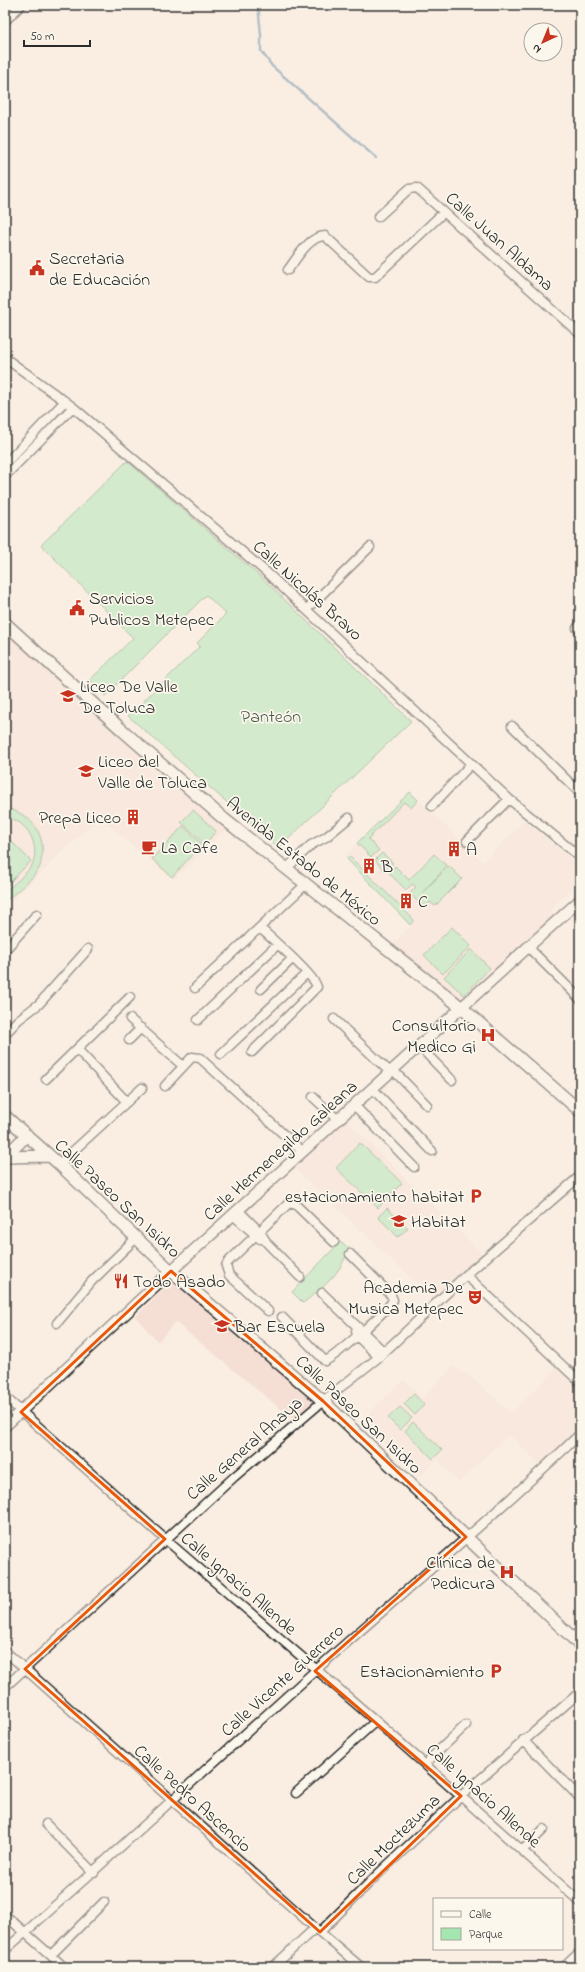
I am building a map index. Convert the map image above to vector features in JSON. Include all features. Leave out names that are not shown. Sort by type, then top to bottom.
[{"type":"main road","name":"Avenida Estado de México","points":[[5,622],[145,751],[224,819],[305,885],[462,1008]]},
{"type":"main road","points":[[462,1008],[580,1111]]},
{"type":"main road","name":"Calle Paseo San Isidro","points":[[5,1116],[59,1164],[171,1271],[323,1401],[580,1645]]},
{"type":"main road","points":[[7,1153],[27,1135]]},
{"type":"main road","points":[[7,1153],[50,1156]]},
{"type":"street","points":[[5,21],[21,5]]},
{"type":"street","name":"Calle Juan Aldama","points":[[378,217],[409,189],[417,188],[580,334]]},
{"type":"street","points":[[288,270],[313,239],[319,236],[325,236],[369,277],[375,277],[444,212]]},
{"type":"street","name":"Calle Nicolás Bravo","points":[[5,358],[73,407],[266,572],[509,799],[580,857]]},
{"type":"street","points":[[5,464],[65,401]]},
{"type":"street","points":[[5,476],[73,407]]},
{"type":"street","points":[[307,609],[370,547]]},
{"type":"street","points":[[512,726],[580,793]]},
{"type":"street","points":[[432,806],[471,764]]},
{"type":"street","points":[[467,841],[509,799]]},
{"type":"street","points":[[286,869],[310,845],[326,837],[349,818]]},
{"type":"street","points":[[195,988],[305,885]]},
{"type":"street","name":"Calle Hermenegildo Galeana","points":[[5,1426],[171,1271],[237,1213],[372,1088],[529,948],[580,900]]},
{"type":"street","points":[[5,950],[37,914]]},
{"type":"street","points":[[252,1052],[317,987],[316,982],[260,928]]},
{"type":"street","points":[[198,1020],[277,945]]},
{"type":"street","points":[[529,948],[580,999]]},
{"type":"street","points":[[5,1034],[18,1020],[39,1004],[88,950]]},
{"type":"street","points":[[261,989],[292,959]]},
{"type":"street","points":[[221,1054],[307,973]]},
{"type":"street","points":[[46,1080],[130,997]]},
{"type":"street","points":[[130,1018],[183,1066]]},
{"type":"street","points":[[334,1019],[428,1105]]},
{"type":"street","points":[[129,1040],[141,1028]]},
{"type":"street","points":[[419,1046],[452,1080]]},
{"type":"street","points":[[77,1049],[127,1102]]},
{"type":"street","points":[[165,1086],[192,1057],[200,1058],[303,1152]]},
{"type":"street","points":[[59,1164],[142,1088]]},
{"type":"street","points":[[372,1088],[432,1152]]},
{"type":"street","points":[[313,1097],[338,1120]]},
{"type":"street","points":[[354,1105],[414,1167]]},
{"type":"street","name":"Calle General Anaya","points":[[5,1687],[164,1539],[323,1401],[382,1354],[466,1275],[580,1176]]},
{"type":"street","points":[[268,1311],[229,1275],[226,1270],[228,1262],[287,1204],[293,1203],[334,1242]]},
{"type":"street","points":[[237,1213],[300,1277]]},
{"type":"street","points":[[57,1323],[88,1285],[136,1238]]},
{"type":"street","points":[[282,1316],[325,1361],[331,1358],[360,1333],[392,1303],[392,1297],[350,1254]]},
{"type":"street","points":[[466,1275],[580,1382]]},
{"type":"street","points":[[322,1293],[382,1354]]},
{"type":"street","name":"Calle Ignacio Allende","points":[[5,1397],[164,1539],[315,1671],[376,1721],[580,1902]]},
{"type":"street","name":"Calle Vicente Guerrero","points":[[5,1950],[94,1873],[315,1671],[529,1483],[580,1434]]},
{"type":"street","name":"Calle Pedro Ascencio","points":[[5,1651],[317,1930],[361,1967]]},
{"type":"street","name":"Calle Moctezuma","points":[[273,1967],[317,1930],[523,1740],[580,1692]]},
{"type":"street","points":[[296,1793],[376,1721]]},
{"type":"street","points":[[430,1759],[466,1725]]},
{"type":"street","points":[[523,1740],[580,1798]]},
{"type":"street","points":[[46,1824],[94,1873]]},
{"type":"street","points":[[522,1851],[544,1828]]},
{"type":"street","points":[[51,1955],[104,1902]]},
{"type":"street","points":[[5,1915],[64,1967]]},
{"type":"street","points":[[564,1967],[580,1952]]},
{"type":"highlighted area","points":[[171,1271],[323,1401],[466,1537],[315,1671],[461,1796],[320,1932],[25,1669],[165,1539],[21,1412]]},
{"type":"shaded area","name":"Liceo del Valle de Toluca","points":[[5,630],[228,827],[174,880],[99,817],[5,907]]},
{"type":"shaded area","points":[[410,792],[483,862],[524,821],[580,866],[580,889],[575,884],[550,910],[555,914],[462,1001],[392,945],[411,926],[344,856]]},
{"type":"shaded area","name":"Habitat","points":[[345,1119],[483,1255],[434,1299],[294,1168]]},
{"type":"shaded area","points":[[173,1279],[316,1401],[294,1420],[175,1322],[158,1342],[135,1317]]},
{"type":"shaded area","points":[[454,1366],[463,1374],[465,1372],[511,1413],[558,1368],[580,1390],[580,1428],[541,1465],[509,1434],[459,1482],[437,1459],[420,1477],[361,1421],[404,1380],[422,1398]]},
{"type":"green space","name":"Panteón","points":[[127,461],[263,579],[411,721],[279,848],[128,716],[200,646],[197,643],[226,614],[206,595],[105,696],[90,680],[133,638],[41,545]]},
{"type":"green space","points":[[410,792],[418,800],[411,808],[404,802],[368,839],[379,850],[371,857],[357,843]]},
{"type":"green space","points":[[5,808],[14,810],[34,824],[41,839],[42,856],[39,869],[31,879],[5,902],[5,892],[24,875],[32,865],[35,849],[26,828],[13,819],[5,817]]},
{"type":"green space","points":[[193,810],[216,831],[205,844],[181,822]]},
{"type":"green space","points":[[183,826],[202,844],[172,877],[152,859]]},
{"type":"green space","points":[[5,835],[31,861],[5,887]]},
{"type":"green space","points":[[382,853],[393,863],[385,871],[375,860]]},
{"type":"green space","points":[[434,854],[447,866],[422,893],[449,866],[462,879],[435,906],[430,902],[424,908],[410,894],[416,887],[412,884],[406,890],[389,873],[395,866],[409,880]]},
{"type":"green space","points":[[349,856],[414,920],[410,925],[347,859]]},
{"type":"green space","points":[[452,927],[471,946],[443,974],[424,955]]},
{"type":"green space","points":[[471,949],[490,968],[464,995],[444,977]]},
{"type":"green space","points":[[360,1143],[402,1183],[378,1208],[336,1168]]},
{"type":"green space","points":[[387,1208],[408,1228],[398,1237],[378,1217]]},
{"type":"green space","points":[[340,1242],[349,1248],[346,1257],[331,1279],[303,1303],[292,1292]]},
{"type":"green space","points":[[414,1394],[424,1405],[415,1415],[404,1404]]},
{"type":"green space","points":[[400,1407],[412,1418],[400,1430],[388,1418]]},
{"type":"green space","points":[[413,1422],[442,1450],[433,1459],[405,1431]]},
{"type":"waterway","points":[[258,5],[261,51],[272,66],[376,158]]},
{"type":"place","name":"Secretaria de Educación","points":[[37,268]]},
{"type":"place","name":"Servicios Publicos Metepec","points":[[77,608]]},
{"type":"place","name":"Liceo De Valle De Toluca","points":[[68,696]]},
{"type":"place","name":"Liceo del Valle de Toluca","points":[[86,771]]},
{"type":"place","name":"Prepa Liceo","points":[[133,817]]},
{"type":"place","name":"La Cafe","points":[[149,847]]},
{"type":"place","name":"A","points":[[454,849]]},
{"type":"place","name":"B","points":[[369,866]]},
{"type":"place","name":"C","points":[[406,901]]},
{"type":"place","name":"Consultorio Medico Gi","points":[[488,1035]]},
{"type":"place","name":"estacionamiento habitat","points":[[476,1196]]},
{"type":"place","name":"Habitat","points":[[399,1221]]},
{"type":"place","name":"Todo Asado","points":[[121,1281]]},
{"type":"place","name":"Academia De Musica Metepec","points":[[475,1297]]},
{"type":"place","name":"Bar Escuela","points":[[222,1326]]},
{"type":"place","name":"Clínica de Pedicura","points":[[507,1572]]},
{"type":"place","name":"Estacionamiento","points":[[496,1671]]}]
